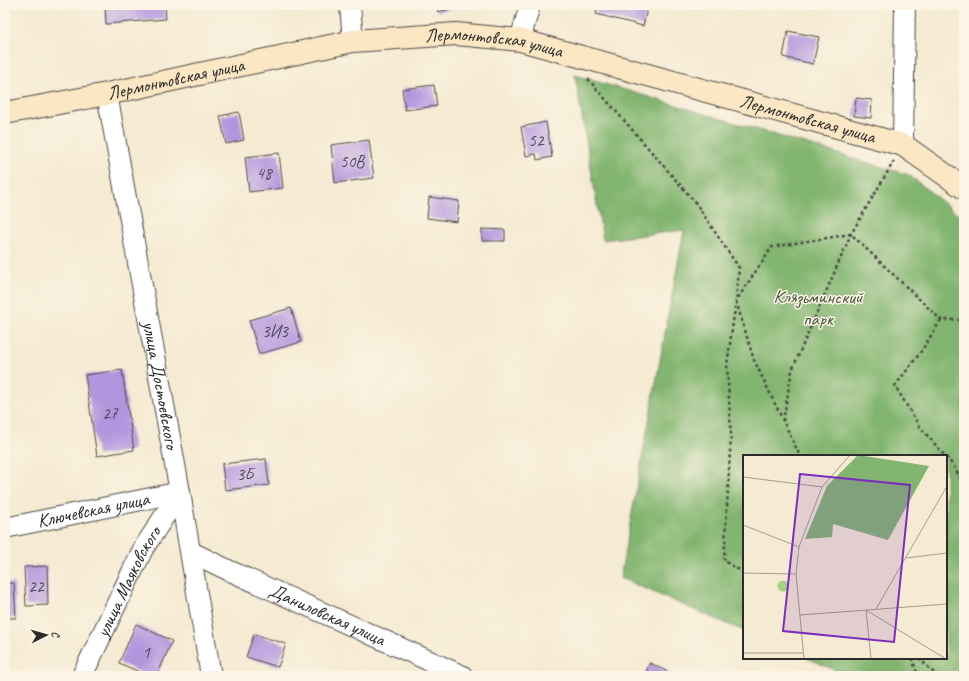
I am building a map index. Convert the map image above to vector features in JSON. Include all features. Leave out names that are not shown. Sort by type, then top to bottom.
[{"type":"street","points":[[350,5],[353,41]]},
{"type":"street","points":[[520,40],[530,5]]},
{"type":"street","points":[[903,145],[905,5]]},
{"type":"street","name":"Лермонтовская улица","points":[[5,113],[107,94],[353,41],[456,34],[520,40],[903,145],[964,188]]},
{"type":"street","name":"улица Достоевского","points":[[107,94],[191,552],[211,676]]},
{"type":"street","name":"Ключевская улица","points":[[5,528],[180,492]]},
{"type":"street","name":"улица Маяковского","points":[[82,676],[143,549],[180,492]]},
{"type":"street","name":"Даниловская улица","points":[[191,552],[463,676]]},
{"type":"path","points":[[585,76],[695,202],[739,268],[727,365],[731,434],[724,562],[743,572]]},
{"type":"path","points":[[783,422],[792,370],[851,234],[903,145]]},
{"type":"path","points":[[736,301],[772,247],[851,234]]},
{"type":"path","points":[[851,234],[941,320],[964,320]]},
{"type":"path","points":[[736,301],[754,360],[800,455]]},
{"type":"path","points":[[941,320],[920,353],[895,386],[920,427],[945,455]]},
{"type":"path","points":[[947,457],[953,465],[964,486]]},
{"type":"path","points":[[912,659],[918,676]]},
{"type":"path","points":[[920,659],[937,676]]},
{"type":"green space","name":"Клязьминский парк","points":[[575,75],[909,175],[964,219],[964,676],[849,676],[809,659],[947,659],[947,455],[743,455],[743,631],[620,578],[684,230],[603,240]]},
{"type":"building","points":[[5,5],[7,5],[8,34],[5,34]]},
{"type":"building","points":[[105,5],[165,5],[166,19],[106,24]]},
{"type":"building","points":[[436,5],[462,5],[462,6],[438,12]]},
{"type":"building","points":[[598,5],[648,5],[643,26],[596,14]]},
{"type":"building","points":[[788,31],[819,37],[813,64],[783,57]]},
{"type":"building","points":[[434,85],[437,106],[405,110],[402,89]]},
{"type":"building","points":[[856,98],[872,100],[871,118],[854,116]]},
{"type":"building","points":[[239,112],[244,140],[226,144],[220,116]]},
{"type":"building","points":[[546,122],[552,157],[537,160],[536,154],[526,156],[521,127]]},
{"type":"building","points":[[369,140],[374,178],[335,183],[331,145]]},
{"type":"building","points":[[279,153],[283,188],[249,192],[245,157]]},
{"type":"building","points":[[429,197],[459,201],[457,222],[427,218]]},
{"type":"building","points":[[482,229],[505,230],[505,241],[482,241]]},
{"type":"building","points":[[291,308],[301,342],[259,354],[249,320]]},
{"type":"building","points":[[122,370],[134,450],[97,456],[85,375]]},
{"type":"building","points":[[266,459],[269,485],[225,490],[222,464]]},
{"type":"building","points":[[47,566],[48,605],[26,606],[24,567]]},
{"type":"building","points":[[5,583],[14,583],[16,618],[5,618]]},
{"type":"building","points":[[136,624],[172,641],[157,676],[149,676],[119,663]]},
{"type":"building","points":[[254,634],[286,644],[278,667],[246,657]]},
{"type":"building","points":[[650,663],[668,672],[666,676],[644,676]]}]
